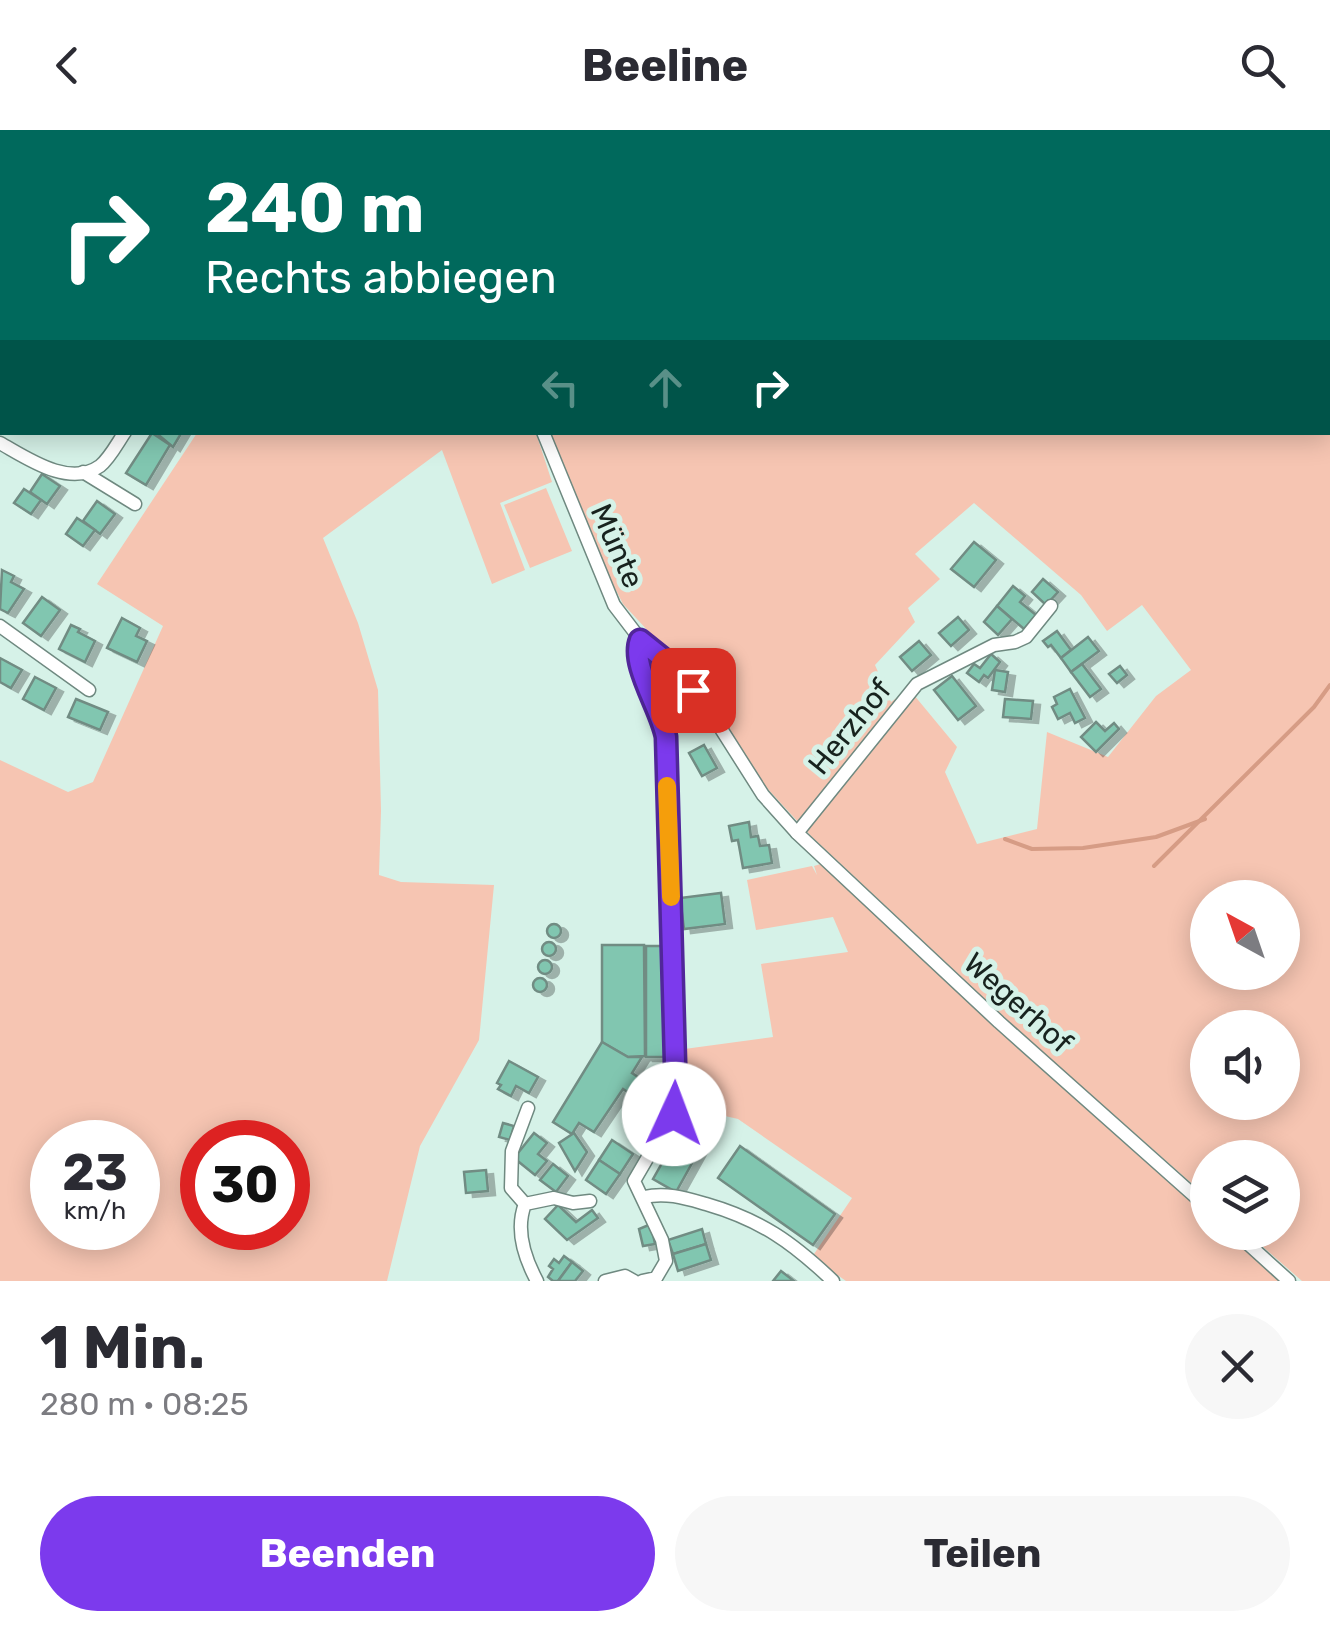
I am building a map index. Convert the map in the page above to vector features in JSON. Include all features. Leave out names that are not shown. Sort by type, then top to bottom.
[{"type":"street","points":[[0,443],[49,470],[83,472],[100,465],[123,435]]},
{"type":"street","name":"Münte","points":[[544,435],[614,605],[640,640],[636,655],[663,720],[666,737],[676,1099],[674,1114],[634,1181],[662,1240],[666,1261],[656,1278],[642,1281]]},
{"type":"street","points":[[83,472],[135,504]]},
{"type":"street","name":"Herzhof","points":[[797,832],[916,684],[994,646],[1026,636],[1051,606]]},
{"type":"street","points":[[0,626],[89,690]]},
{"type":"street","name":"Wegerhof","points":[[640,640],[675,668],[711,713],[763,796],[797,832],[999,1022],[1190,1192]]},
{"type":"street","points":[[526,1204],[511,1188],[511,1169],[512,1151],[528,1108]]},
{"type":"street","points":[[644,1197],[682,1197],[742,1214],[797,1246],[833,1281]]},
{"type":"street","points":[[526,1204],[554,1198],[573,1203],[590,1201]]},
{"type":"street","points":[[526,1204],[520,1217],[522,1240],[536,1281]]},
{"type":"street","points":[[1254,1250],[1289,1281]]},
{"type":"street","points":[[605,1281],[626,1276],[634,1281]]},
{"type":"shaded area","points":[[196,435],[537,435],[552,482],[500,503],[525,570],[492,584],[442,450],[323,538],[358,623],[378,690],[379,875],[401,882],[494,885],[479,1040],[420,1146],[387,1281],[0,1281],[0,760],[68,792],[93,782],[163,626],[97,584]]},
{"type":"shaded area","points":[[550,435],[1330,435],[1330,1281],[1302,1281],[1266,1250],[1300,1250],[1300,1140],[1190,1140],[1190,1182],[1021,1033],[811,836],[755,775],[703,690],[623,604]],"holes":[[[974,503],[1081,595],[1107,631],[1142,605],[1191,670],[1156,696],[1108,757],[1047,732],[1037,829],[977,844],[945,772],[957,747],[909,689],[891,702],[875,665],[915,622],[908,608],[940,579],[915,554]]]},
{"type":"shaded area","points":[[546,488],[572,551],[530,568],[504,505]]},
{"type":"shaded area","points":[[648,652],[663,663],[704,711],[668,717],[641,660]]},
{"type":"shaded area","points":[[824,863],[1006,1036],[1190,1201],[1190,1250],[1245,1250],[1280,1281],[846,1281],[812,1257],[852,1198],[738,1119],[682,1106],[677,1050],[773,1037],[761,964],[848,952],[833,917],[756,930],[747,880],[812,866],[817,875],[814,866]]},
{"type":"building","points":[[151,435],[170,445],[146,485],[126,473]]},
{"type":"building","points":[[159,435],[180,435],[173,447]]},
{"type":"building","points":[[42,474],[60,486],[47,504],[30,492]]},
{"type":"building","points":[[24,489],[41,500],[31,514],[14,503]]},
{"type":"building","points":[[97,501],[115,514],[100,534],[83,521]]},
{"type":"building","points":[[77,518],[95,530],[83,546],[66,534]]},
{"type":"building","points":[[974,542],[996,560],[974,587],[951,569]]},
{"type":"building","points":[[2,570],[14,576],[11,582],[24,589],[8,613],[0,609]]},
{"type":"building","points":[[1043,579],[1058,592],[1046,605],[1032,592]]},
{"type":"building","points":[[1013,586],[1025,596],[1020,602],[1036,615],[1024,629],[997,606]]},
{"type":"building","points":[[42,597],[60,610],[41,636],[23,623]]},
{"type":"building","points":[[997,606],[1012,619],[998,635],[984,622]]},
{"type":"building","points":[[958,617],[969,630],[951,646],[939,633]]},
{"type":"building","points":[[122,618],[140,628],[136,636],[147,641],[137,662],[107,648]]},
{"type":"building","points":[[71,625],[95,641],[85,662],[59,649]]},
{"type":"building","points":[[1057,631],[1071,650],[1061,658],[1043,641]]},
{"type":"building","points":[[1088,637],[1099,651],[1071,672],[1061,658]]},
{"type":"building","points":[[919,641],[931,655],[912,671],[900,657]]},
{"type":"building","points":[[991,654],[1000,662],[988,678],[984,675],[979,682],[967,673],[974,664],[980,668]]},
{"type":"building","points":[[0,658],[22,670],[11,688],[0,682]]},
{"type":"building","points":[[1082,664],[1101,689],[1090,697],[1071,672]]},
{"type":"building","points":[[1120,666],[1127,675],[1117,683],[1109,674]]},
{"type":"building","points":[[995,670],[1008,672],[1005,692],[992,690]]},
{"type":"building","points":[[952,676],[976,706],[958,720],[934,690]]},
{"type":"building","points":[[35,677],[56,688],[44,710],[23,699]]},
{"type":"building","points":[[1070,689],[1085,718],[1075,723],[1070,713],[1058,719],[1052,707],[1057,704],[1054,697]]},
{"type":"building","points":[[76,699],[108,712],[100,730],[68,717]]},
{"type":"building","points":[[1005,699],[1033,701],[1031,719],[1003,717]]},
{"type":"building","points":[[1096,722],[1105,731],[1114,723],[1119,729],[1096,752],[1081,737]]},
{"type":"building","points":[[704,745],[717,768],[702,776],[689,753]]},
{"type":"building","points":[[749,822],[751,837],[758,836],[760,846],[769,845],[772,863],[743,868],[738,840],[732,841],[729,826]]},
{"type":"building","points":[[721,893],[725,924],[684,929],[680,898]]},
{"type":"building","points":[[554,924],[561,931],[554,938],[547,931]]},
{"type":"building","points":[[549,942],[556,949],[549,956],[542,949]]},
{"type":"building","points":[[602,945],[644,945],[645,1056],[628,1057],[602,1042]]},
{"type":"building","points":[[646,946],[664,946],[665,1057],[646,1057]]},
{"type":"building","points":[[545,960],[552,967],[545,974],[538,967]]},
{"type":"building","points":[[540,978],[547,985],[540,992],[533,985]]},
{"type":"building","points":[[602,1042],[628,1057],[642,1057],[632,1073],[654,1087],[644,1103],[623,1089],[594,1132],[579,1123],[572,1134],[553,1122]]},
{"type":"building","points":[[509,1061],[538,1077],[529,1093],[516,1086],[511,1096],[498,1089],[501,1085],[497,1083]]},
{"type":"building","points":[[503,1123],[514,1126],[510,1140],[499,1137]]},
{"type":"building","points":[[534,1133],[547,1143],[538,1154],[547,1161],[535,1175],[514,1158]]},
{"type":"building","points":[[574,1133],[587,1152],[575,1171],[559,1143]]},
{"type":"building","points":[[678,1135],[701,1147],[676,1192],[653,1179]]},
{"type":"building","points":[[612,1140],[633,1154],[620,1174],[599,1160]]},
{"type":"building","points":[[740,1146],[835,1214],[813,1245],[718,1178]]},
{"type":"building","points":[[599,1160],[620,1174],[606,1194],[586,1180]]},
{"type":"building","points":[[553,1164],[568,1176],[556,1192],[540,1180]]},
{"type":"building","points":[[486,1170],[488,1191],[466,1193],[464,1172]]},
{"type":"building","points":[[558,1205],[576,1222],[592,1210],[598,1218],[567,1240],[545,1219]]},
{"type":"building","points":[[651,1224],[655,1244],[643,1246],[639,1229]]},
{"type":"building","points":[[702,1229],[706,1244],[673,1254],[668,1240]]},
{"type":"building","points":[[706,1244],[711,1260],[678,1271],[673,1254]]},
{"type":"building","points":[[564,1256],[572,1262],[558,1281],[553,1281],[548,1277],[553,1269],[549,1266],[554,1259],[559,1263]]},
{"type":"building","points":[[572,1262],[583,1271],[575,1281],[558,1281]]},
{"type":"building","points":[[781,1271],[794,1281],[773,1281]]},
{"type":"waterway","points":[[1154,866],[1314,707],[1330,685]]},
{"type":"waterway","points":[[1005,839],[1032,849],[1083,848],[1156,837],[1205,819]]},
{"type":"slow traffic","points":[[667,786],[671,897]]},
{"type":"route","points":[[674,1114],[666,737],[663,720],[636,655],[640,640],[675,668],[693,690]]}]
